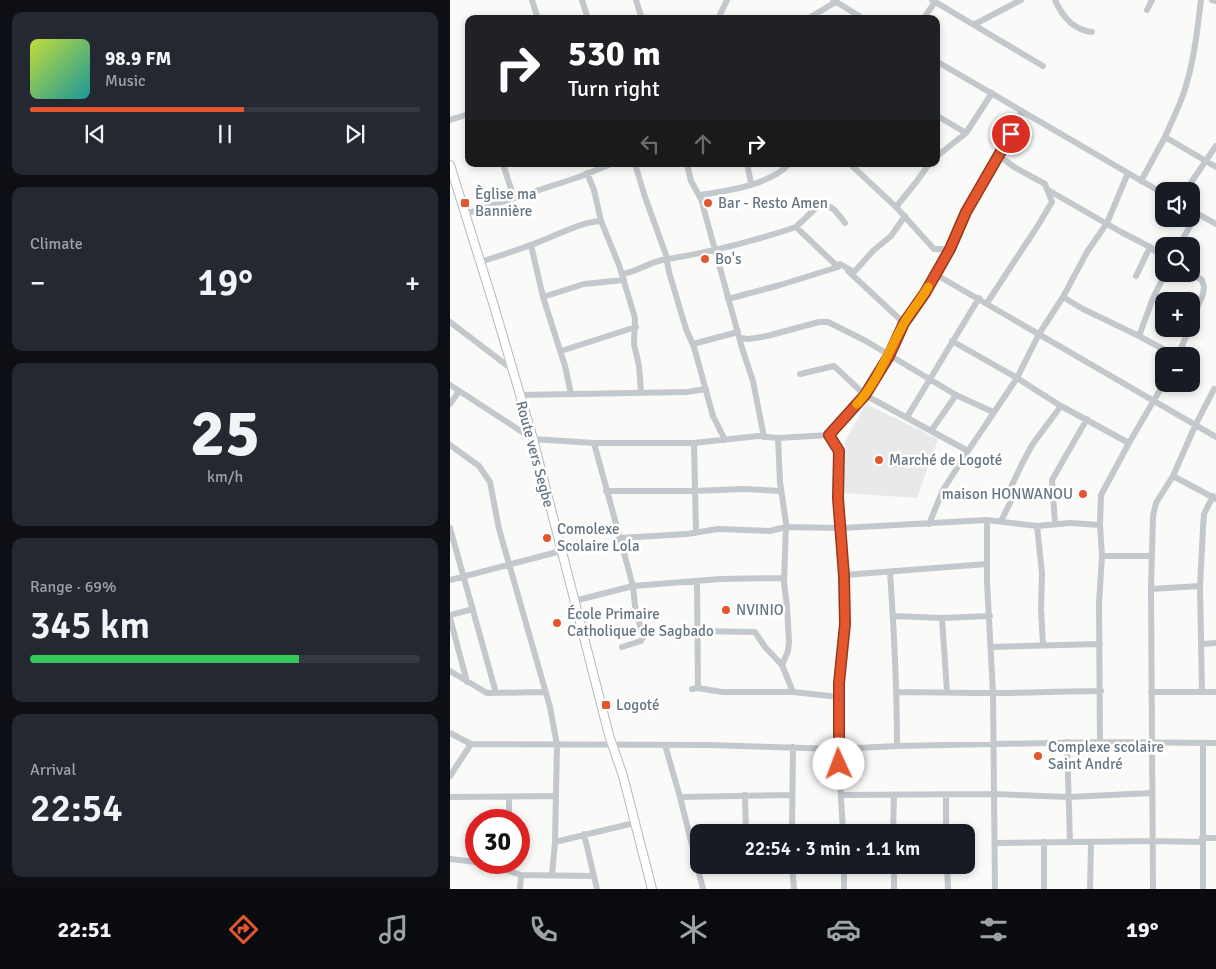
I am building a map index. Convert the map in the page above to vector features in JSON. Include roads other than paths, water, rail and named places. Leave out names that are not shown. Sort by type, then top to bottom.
[{"type":"main road","name":"Route vers Segbe","points":[[450,165],[520,395],[652,889]]},
{"type":"street","points":[[532,0],[537,15]]},
{"type":"street","points":[[582,0],[587,15]]},
{"type":"street","points":[[636,0],[641,15]]},
{"type":"street","points":[[720,15],[727,0]]},
{"type":"street","points":[[926,15],[935,2],[947,0]]},
{"type":"street","points":[[975,24],[1021,0]]},
{"type":"street","points":[[1055,0],[1059,9],[1071,23],[1080,29],[1092,32]]},
{"type":"street","points":[[1147,10],[1152,0]]},
{"type":"street","points":[[1141,181],[1165,137],[1188,80],[1201,0]]},
{"type":"street","points":[[1212,0],[1216,1]]},
{"type":"street","points":[[813,15],[834,1],[857,15]]},
{"type":"street","points":[[935,2],[1043,66]]},
{"type":"street","points":[[940,63],[1155,189]]},
{"type":"street","points":[[940,154],[966,133],[992,93]]},
{"type":"street","points":[[450,385],[532,439],[594,443],[694,443],[764,437],[829,435],[865,395],[889,356],[904,323],[925,293],[950,249],[966,212],[1011,134],[1022,111]]},
{"type":"street","points":[[450,120],[465,115]]},
{"type":"street","points":[[940,117],[966,133]]},
{"type":"street","points":[[1165,137],[1216,167]]},
{"type":"street","points":[[1192,182],[1216,146]]},
{"type":"street","points":[[987,303],[1052,202],[1045,184],[1014,167],[998,154]]},
{"type":"street","points":[[504,167],[514,198]]},
{"type":"street","points":[[465,214],[604,167]]},
{"type":"street","points":[[636,167],[668,260],[669,272],[717,426],[725,440]]},
{"type":"street","points":[[688,167],[691,181],[699,195],[753,381],[764,437]]},
{"type":"street","points":[[748,167],[751,183]]},
{"type":"street","points":[[699,195],[774,177],[786,167]]},
{"type":"street","points":[[853,167],[905,216],[934,249],[950,249]]},
{"type":"street","points":[[896,207],[927,167]]},
{"type":"street","points":[[929,524],[943,490],[1017,378],[1039,334],[1063,296],[1087,252],[1107,223],[1128,173]]},
{"type":"street","points":[[587,174],[594,190],[601,221],[623,277],[635,318],[634,344],[642,392]]},
{"type":"street","points":[[1048,190],[1155,251]]},
{"type":"street","points":[[544,297],[584,284],[623,277],[658,261],[796,227],[819,205],[823,204],[832,208],[845,223]]},
{"type":"street","points":[[1200,215],[1216,224]]},
{"type":"street","points":[[728,299],[780,286],[839,265],[854,272],[874,250],[891,236],[905,216]]},
{"type":"street","points":[[480,262],[594,221],[601,221]]},
{"type":"street","points":[[796,227],[904,323]]},
{"type":"street","points":[[531,245],[571,394]]},
{"type":"street","points":[[1136,276],[1150,247]]},
{"type":"street","points":[[935,274],[1216,437]]},
{"type":"street","points":[[1200,279],[1204,287],[1200,301]]},
{"type":"street","points":[[1139,336],[1161,282]]},
{"type":"street","points":[[1063,296],[1083,309],[1160,347]]},
{"type":"street","points":[[907,417],[979,298]]},
{"type":"street","points":[[693,344],[739,335],[756,338],[825,321],[866,341],[956,394],[993,412]]},
{"type":"street","points":[[450,322],[513,370]]},
{"type":"street","points":[[561,351],[636,327]]},
{"type":"street","points":[[952,341],[1017,378],[1061,406],[1129,443]]},
{"type":"street","points":[[800,374],[834,366],[865,395],[968,451]]},
{"type":"street","points":[[520,395],[692,392],[706,389]]},
{"type":"street","points":[[1153,889],[1150,589],[1153,516],[1156,503],[1173,476],[1214,389]]},
{"type":"street","points":[[450,404],[459,391]]},
{"type":"street","points":[[1100,742],[1099,603],[1102,556],[1101,495],[1160,392]]},
{"type":"street","points":[[931,431],[956,394]]},
{"type":"street","points":[[1001,521],[1011,501],[1011,487],[1022,464],[1036,438],[1061,406]]},
{"type":"street","points":[[1055,523],[1052,480],[1087,419]]},
{"type":"street","points":[[829,435],[839,451],[838,498],[844,576],[845,624],[839,683],[838,749],[843,824]]},
{"type":"street","points":[[778,438],[781,491],[786,527],[784,578],[789,642],[782,666]]},
{"type":"street","points":[[594,443],[633,586],[635,606],[643,638],[622,646]]},
{"type":"street","points":[[694,443],[696,533]]},
{"type":"street","points":[[450,445],[479,466],[488,478],[499,529],[550,707],[557,745],[555,842],[552,875]]},
{"type":"street","points":[[1173,476],[1215,498],[1204,514],[1200,586],[1202,692]]},
{"type":"street","points":[[606,490],[694,491],[743,489],[781,491]]},
{"type":"street","points":[[619,538],[730,529],[770,531],[786,527],[841,528],[987,520],[1037,526],[1055,523],[1100,525]]},
{"type":"street","points":[[987,520],[995,889]]},
{"type":"street","points":[[1037,526],[1042,573],[1043,645]]},
{"type":"street","points":[[450,528],[496,693]]},
{"type":"street","points":[[450,580],[561,551]]},
{"type":"street","points":[[1102,556],[1151,556]]},
{"type":"street","points":[[844,576],[987,564]]},
{"type":"street","points":[[890,572],[897,692],[897,746]]},
{"type":"street","points":[[574,600],[633,586],[720,579],[784,578]]},
{"type":"street","points":[[697,582],[695,688],[722,692],[794,692],[840,697]]},
{"type":"street","points":[[1150,589],[1200,586]]},
{"type":"street","points":[[467,682],[450,617],[473,609]]},
{"type":"street","points":[[893,616],[942,618],[990,616]]},
{"type":"street","points":[[942,618],[947,692]]},
{"type":"street","points":[[697,631],[755,632],[782,666],[794,692]]},
{"type":"street","points":[[1202,644],[1216,643]]},
{"type":"street","points":[[991,647],[1100,644]]},
{"type":"street","points":[[450,671],[487,693],[545,692]]},
{"type":"street","points":[[897,692],[1101,691]]},
{"type":"street","points":[[1151,692],[1216,692]]},
{"type":"street","points":[[450,733],[471,744],[612,744],[838,749],[1067,742],[1216,743]]},
{"type":"street","points":[[1067,742],[1070,842]]},
{"type":"street","points":[[1203,743],[1203,889]]},
{"type":"street","points":[[450,776],[471,744]]},
{"type":"street","points":[[665,745],[690,840]]},
{"type":"street","points":[[792,824],[793,747]]},
{"type":"street","points":[[842,795],[994,794],[1069,796],[1152,794]]},
{"type":"street","points":[[745,795],[746,824]]},
{"type":"street","points":[[680,796],[791,795]]},
{"type":"street","points":[[893,824],[894,795]]},
{"type":"street","points":[[946,795],[946,824]]},
{"type":"street","points":[[450,797],[556,796]]},
{"type":"street","points":[[509,797],[509,809]]},
{"type":"street","points":[[555,842],[634,823]]},
{"type":"street","points":[[584,834],[597,889]]},
{"type":"street","points":[[995,843],[1202,840],[1216,838]]},
{"type":"street","points":[[1044,842],[1044,889]]},
{"type":"street","points":[[1090,889],[1091,842]]},
{"type":"street","points":[[450,859],[465,861]]},
{"type":"street","points":[[698,874],[703,889]]},
{"type":"street","points":[[793,874],[794,889]]},
{"type":"street","points":[[844,874],[844,889]]},
{"type":"street","points":[[894,874],[894,889]]},
{"type":"street","points":[[947,874],[948,889]]},
{"type":"street","points":[[520,889],[521,875],[594,876]]},
{"type":"place","name":"Èglise ma Bannière","points":[[465,203]]},
{"type":"place","name":"Bar - Resto Amen","points":[[708,203]]},
{"type":"place","name":"Bo's","points":[[705,259]]},
{"type":"place","name":"Marché de Logoté","points":[[879,460]]},
{"type":"place","name":"maison HONWANOU","points":[[1083,494]]},
{"type":"place","name":"Comolexe Scolaire Lola","points":[[547,538]]},
{"type":"place","name":"NVINIO","points":[[726,610]]},
{"type":"place","name":"École Primaire Catholique de Sagbado","points":[[557,623]]},
{"type":"place","name":"Logoté","points":[[606,705]]},
{"type":"place","name":"Complexe scolaire Saint André","points":[[1038,756]]}]
